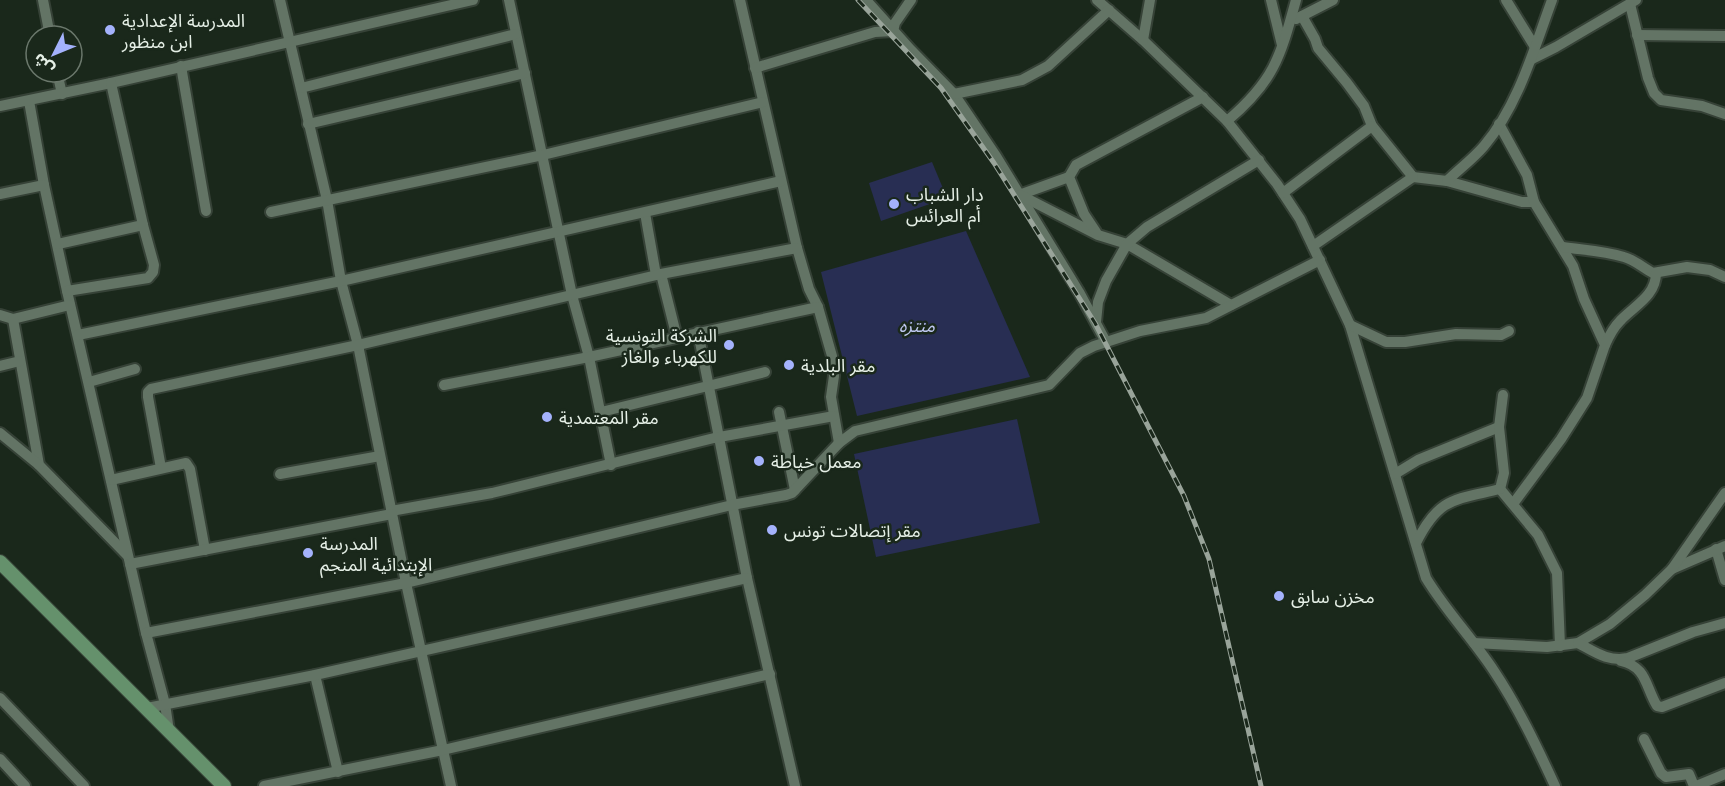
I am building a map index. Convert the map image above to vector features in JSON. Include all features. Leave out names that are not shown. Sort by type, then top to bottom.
[{"type":"main road","points":[[0,562],[224,786]]},
{"type":"street","points":[[44,0],[48,24]]},
{"type":"street","points":[[280,0],[327,200],[341,281],[358,345],[406,583],[451,786]]},
{"type":"street","points":[[0,106],[289,42],[425,5],[473,0]]},
{"type":"street","points":[[509,0],[558,233],[589,357],[611,465]]},
{"type":"street","points":[[740,0],[797,248],[832,356],[834,376],[831,397],[839,443]]},
{"type":"street","points":[[866,0],[954,94],[996,156],[1106,342]]},
{"type":"street","points":[[893,31],[911,0]]},
{"type":"street","points":[[1097,0],[1143,40],[1227,121],[1259,160],[1300,219],[1350,325],[1426,578],[1495,673],[1532,737],[1555,786]]},
{"type":"street","points":[[1143,40],[1150,0]]},
{"type":"street","points":[[1271,0],[1283,48]]},
{"type":"street","points":[[1227,121],[1251,101],[1269,77],[1283,48],[1296,0]]},
{"type":"street","points":[[1290,22],[1333,0]]},
{"type":"street","points":[[1506,0],[1535,47]]},
{"type":"street","points":[[1447,181],[1482,148],[1500,124],[1532,59],[1552,0]]},
{"type":"street","points":[[1532,59],[1633,2],[1637,35],[1654,93],[1661,100],[1702,106],[1725,114]]},
{"type":"street","points":[[954,94],[1022,80],[1048,66],[1109,10]]},
{"type":"street","points":[[1302,16],[1316,39],[1317,48],[1364,106],[1372,126],[1413,177]]},
{"type":"street","points":[[755,68],[875,32],[893,31]]},
{"type":"street","points":[[301,87],[516,34]]},
{"type":"street","points":[[1637,35],[1725,36]]},
{"type":"street","points":[[181,66],[207,211]]},
{"type":"street","points":[[309,124],[525,73]]},
{"type":"street","points":[[67,291],[148,278],[153,272],[154,265],[111,83]]},
{"type":"street","points":[[60,84],[62,94]]},
{"type":"street","points":[[1019,195],[1069,177],[1076,165],[1203,97]]},
{"type":"street","points":[[30,101],[44,185],[70,305],[146,633],[165,704],[169,731]]},
{"type":"street","points":[[271,212],[543,155],[763,102]]},
{"type":"street","points":[[1500,124],[1527,175],[1534,202],[1573,266],[1584,299],[1605,345]]},
{"type":"street","points":[[1283,193],[1372,126]]},
{"type":"street","points":[[1096,322],[1098,302],[1106,281],[1127,244],[1147,227],[1259,160]]},
{"type":"street","points":[[1069,177],[1084,214],[1098,235]]},
{"type":"street","points":[[1313,246],[1413,177],[1447,181],[1522,201],[1534,202]]},
{"type":"street","points":[[78,335],[341,281],[781,181]]},
{"type":"street","points":[[0,194],[44,185]]},
{"type":"street","points":[[1019,195],[1098,235],[1127,244],[1231,305]]},
{"type":"street","points":[[645,213],[658,274],[677,338]]},
{"type":"street","points":[[58,244],[143,225]]},
{"type":"street","points":[[1563,247],[1623,257],[1656,273],[1687,267],[1710,270],[1725,277]]},
{"type":"street","points":[[161,468],[148,397],[151,389],[358,345],[658,274],[797,248]]},
{"type":"street","points":[[146,633],[406,583],[732,505],[786,495],[795,490],[846,436],[863,428],[1049,385],[1080,354],[1094,346],[1140,331],[1206,318],[1320,260]]},
{"type":"street","points":[[1513,504],[1561,439],[1587,398],[1605,345],[1620,320],[1649,294],[1656,279],[1656,273]]},
{"type":"street","points":[[0,315],[13,318],[70,305]]},
{"type":"street","points":[[444,385],[589,357],[818,307]]},
{"type":"street","points":[[13,318],[39,465]]},
{"type":"street","points":[[1350,325],[1386,342],[1405,342],[1456,334],[1502,335],[1509,331]]},
{"type":"street","points":[[698,332],[747,578],[795,786]]},
{"type":"street","points":[[0,366],[21,361]]},
{"type":"street","points":[[89,382],[135,369]]},
{"type":"street","points":[[601,412],[765,372]]},
{"type":"street","points":[[1500,489],[1504,473],[1499,427],[1503,395]]},
{"type":"street","points":[[779,412],[795,490]]},
{"type":"street","points":[[129,560],[205,550],[492,493],[719,437],[834,416]]},
{"type":"street","points":[[1395,474],[1418,460],[1499,427]]},
{"type":"street","points":[[0,433],[39,465],[129,560]]},
{"type":"street","points":[[280,474],[380,456]]},
{"type":"street","points":[[111,480],[183,463],[189,465],[205,550]]},
{"type":"street","points":[[1416,543],[1425,523],[1444,505],[1456,499],[1500,489]]},
{"type":"street","points":[[1500,489],[1538,535],[1557,573],[1560,645]]},
{"type":"street","points":[[1474,643],[1547,647],[1578,643],[1610,624],[1672,569],[1725,493]]},
{"type":"street","points":[[1672,569],[1720,547],[1725,580]]},
{"type":"street","points":[[147,708],[315,675],[747,578]]},
{"type":"street","points":[[1618,660],[1693,632],[1725,623]]},
{"type":"street","points":[[1578,643],[1608,658],[1630,663],[1640,669],[1657,706],[1662,707],[1725,684]]},
{"type":"street","points":[[264,786],[443,750],[770,674]]},
{"type":"street","points":[[315,675],[338,772]]},
{"type":"street","points":[[0,698],[84,786]]},
{"type":"street","points":[[1644,740],[1661,773],[1666,777],[1689,774],[1695,786],[1725,774]]},
{"type":"street","points":[[0,759],[25,786]]},
{"type":"green space","points":[[932,162],[947,198],[881,221],[869,183]]},
{"type":"green space","name":"منتزه","points":[[966,231],[1030,377],[857,416],[821,272]]},
{"type":"green space","points":[[1017,419],[1040,523],[876,557],[854,454]]},
{"type":"railway","points":[[858,0],[941,88],[994,163],[1095,323],[1184,496],[1209,559],[1261,786]]},
{"type":"place","name":"المدرسة الإعدادية ابن منظور","points":[[110,30]]},
{"type":"place","name":"دار الشباب أم العرائس","points":[[894,204]]},
{"type":"place","name":"الشركة التونسية للكهرباء والغاز","points":[[729,345]]},
{"type":"place","name":"مقر البلدية","points":[[789,365]]},
{"type":"place","name":"مقر المعتمدية","points":[[547,417]]},
{"type":"place","name":"معمل خياطة","points":[[759,461]]},
{"type":"place","name":"مقر إتصالات تونس","points":[[772,530]]},
{"type":"place","name":"المدرسة الإبتدائية المنجم","points":[[308,553]]},
{"type":"place","name":"مخزن سابق","points":[[1279,596]]}]
